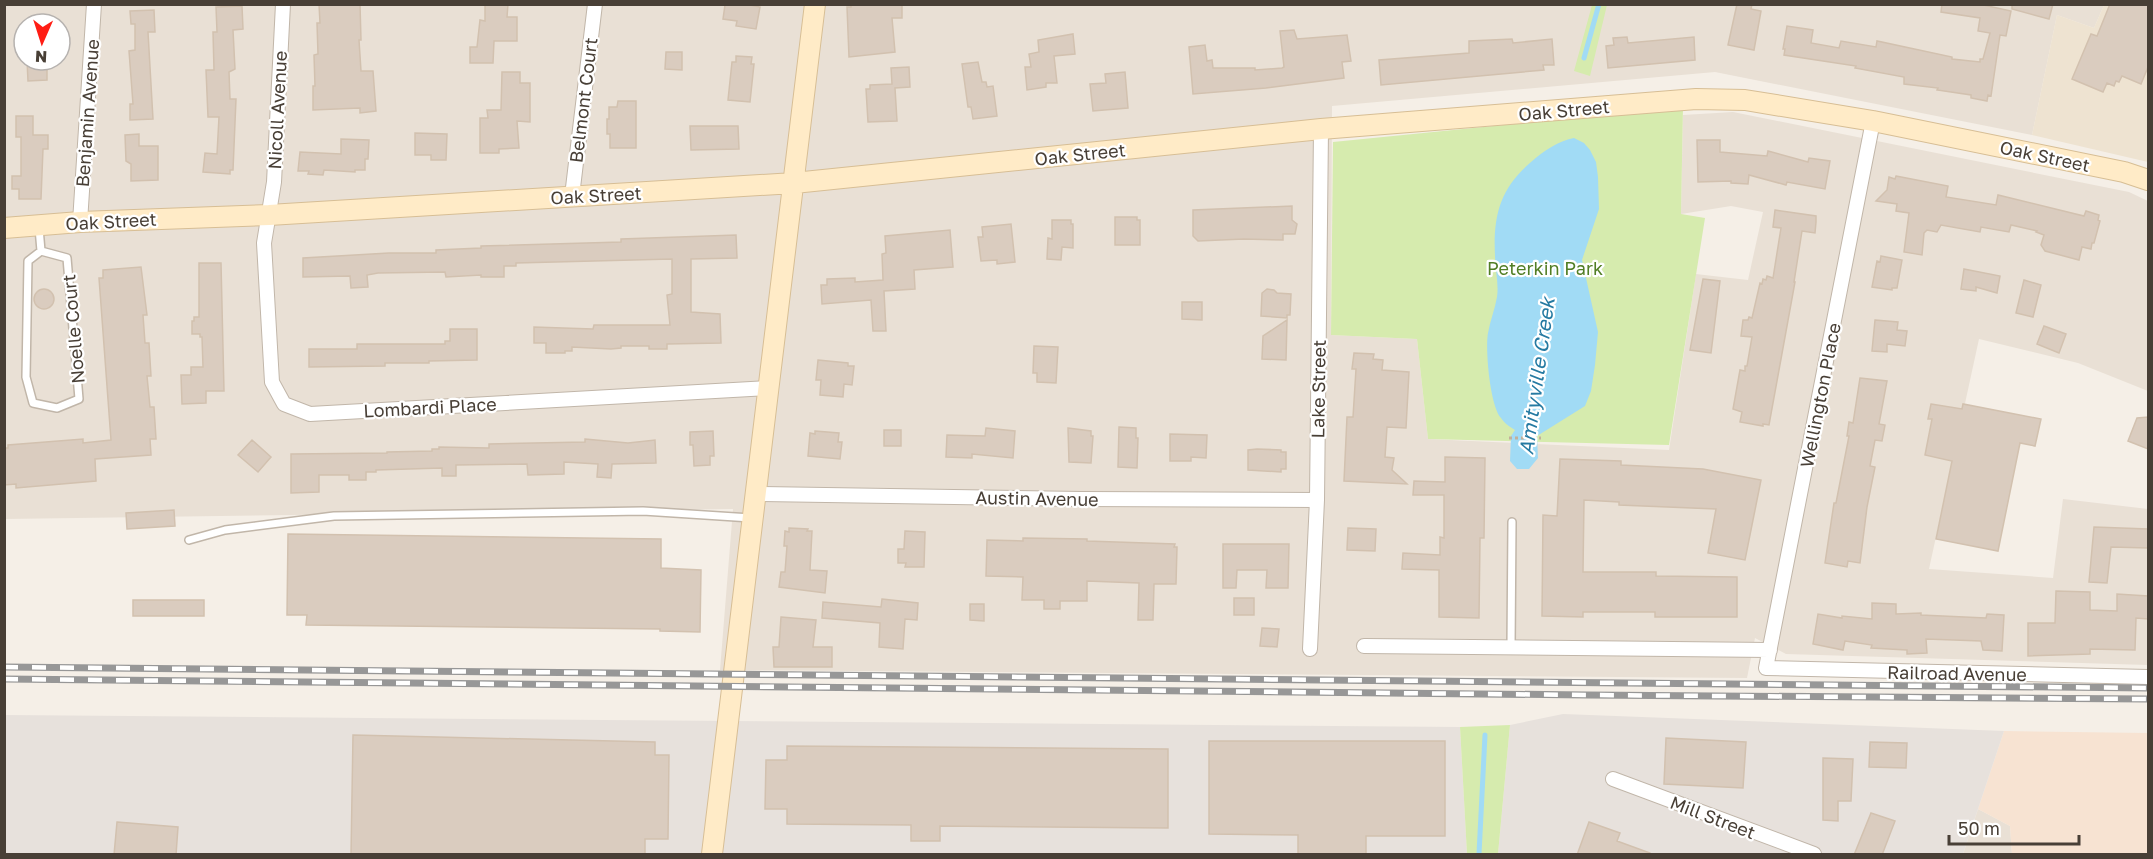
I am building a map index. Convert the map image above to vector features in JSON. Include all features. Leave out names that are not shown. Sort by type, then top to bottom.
[{"type":"main road","points":[[712,855],[815,4]]},
{"type":"main road","name":"Oak Street","points":[[4,228],[80,222],[269,215],[794,183],[1321,129],[1696,99],[1745,100],[1874,121],[2124,172],[2148,180]]},
{"type":"street","name":"Benjamin Avenue","points":[[80,222],[94,4]]},
{"type":"street","name":"Nicoll Avenue","points":[[269,215],[274,182],[283,4]]},
{"type":"street","name":"Belmont Court","points":[[572,196],[595,4]]},
{"type":"street","name":"Wellington Place","points":[[1766,669],[1874,121]]},
{"type":"street","name":"Lake Street","points":[[1310,649],[1317,500],[1321,129]]},
{"type":"street","name":"Lombardi Place","points":[[269,215],[264,243],[272,382],[284,404],[310,414],[770,388]]},
{"type":"street","name":"Austin Avenue","points":[[757,494],[1317,500]]},
{"type":"street","points":[[1364,646],[1770,650]]},
{"type":"street","name":"Railroad Avenue","points":[[1766,669],[2148,677]]},
{"type":"street","name":"Mill Street","points":[[1613,778],[1814,855]]},
{"type":"lane","points":[[38,225],[41,251]]},
{"type":"lane","name":"Noelle Court","points":[[41,251],[67,258],[79,399],[57,408],[33,403],[26,377],[28,261],[41,251]]},
{"type":"lane","points":[[189,540],[225,530],[334,516],[643,512],[754,518]]},
{"type":"lane","points":[[1511,647],[1512,522]]},
{"type":"path","points":[[1509,438],[1541,438]]},
{"type":"shaded area","points":[[4,5],[2104,5],[2094,28],[2057,15],[2032,135],[1715,72],[1332,106],[1331,335],[1417,339],[1428,439],[1669,450],[1696,274],[1748,280],[1763,212],[1731,206],[1681,214],[1683,115],[1733,112],[2129,192],[2148,201],[2148,391],[2078,363],[1979,339],[1929,569],[2053,578],[2063,499],[2148,509],[2148,665],[1786,654],[1755,638],[1747,678],[720,670],[733,509],[5,519]]},
{"type":"shaded area","points":[[2104,5],[2148,5],[2148,162],[2032,135],[2057,15],[2094,28]]},
{"type":"shaded area","points":[[1563,714],[2004,731],[1963,854],[1498,854],[1510,725]]},
{"type":"shaded area","points":[[5,715],[1460,727],[1467,854],[5,854]]},
{"type":"shaded area","points":[[2004,731],[2148,733],[2148,854],[2012,854],[2010,826],[1978,809]]},
{"type":"shaded area","points":[[1978,809],[2010,826],[2012,854],[1963,854]]},
{"type":"green space","points":[[1592,5],[1607,5],[1590,76],[1574,71]]},
{"type":"green space","name":"Peterkin Park","points":[[1683,107],[1681,214],[1705,218],[1669,445],[1428,439],[1417,339],[1331,335],[1333,142]]},
{"type":"green space","points":[[1510,725],[1498,854],[1467,854],[1460,727]]},
{"type":"water","points":[[1574,138],[1584,143],[1590,150],[1596,162],[1598,177],[1599,209],[1582,260],[1598,332],[1591,391],[1585,406],[1537,436],[1538,458],[1529,469],[1517,469],[1510,461],[1511,436],[1515,430],[1504,422],[1497,412],[1491,390],[1488,364],[1488,333],[1497,292],[1495,228],[1497,216],[1505,193],[1520,172],[1546,151],[1563,141]]},
{"type":"building","points":[[319,4],[360,4],[361,71],[373,71],[376,111],[360,113],[360,108],[313,110],[314,55],[318,54]]},
{"type":"building","points":[[485,4],[508,4],[507,17],[517,17],[517,41],[494,41],[493,63],[470,63],[470,47],[477,47],[480,20],[485,21]]},
{"type":"building","points":[[745,4],[760,7],[756,29],[736,26],[737,21],[723,19],[725,5]]},
{"type":"building","points":[[851,4],[902,4],[902,18],[892,18],[895,52],[849,57],[847,7],[851,7]]},
{"type":"building","points":[[1737,4],[1752,4],[1751,9],[1761,11],[1754,50],[1728,45]]},
{"type":"building","points":[[1942,4],[1979,4],[2011,11],[2006,36],[2000,35],[1991,96],[1988,95],[1987,101],[1971,98],[1971,95],[1937,90],[1938,88],[1904,84],[1904,77],[1855,68],[1856,66],[1784,55],[1787,26],[1813,30],[1811,43],[1839,48],[1841,41],[1876,47],[1877,41],[1952,57],[1952,59],[1980,62],[1980,59],[1983,59],[1990,33],[1978,31],[1980,18],[1941,12]]},
{"type":"building","points":[[2012,4],[2053,4],[2049,19],[2012,9]]},
{"type":"building","points":[[2110,4],[2148,4],[2148,67],[2141,84],[2122,76],[2114,86],[2107,83],[2103,92],[2072,79],[2091,34],[2097,36]]},
{"type":"building","points":[[242,6],[243,29],[233,30],[235,69],[229,72],[230,99],[236,99],[233,170],[230,170],[230,174],[203,172],[205,153],[217,154],[219,117],[208,117],[206,70],[214,70],[213,32],[217,32],[216,7]]},
{"type":"building","points":[[154,10],[155,32],[148,32],[153,119],[130,120],[130,104],[133,104],[129,51],[135,50],[135,24],[131,24],[130,11]]},
{"type":"building","points":[[1294,30],[1297,39],[1347,35],[1351,61],[1342,62],[1344,78],[1193,94],[1189,47],[1205,45],[1207,61],[1212,60],[1213,68],[1255,68],[1255,70],[1282,68],[1284,67],[1280,31]]},
{"type":"building","points":[[1073,34],[1075,54],[1054,56],[1057,83],[1046,83],[1046,87],[1027,90],[1025,67],[1031,67],[1029,54],[1039,52],[1038,40]]},
{"type":"building","points":[[1627,37],[1628,43],[1694,37],[1695,60],[1608,68],[1606,46],[1614,45],[1613,38]]},
{"type":"building","points":[[1512,39],[1513,43],[1552,39],[1554,65],[1543,65],[1544,70],[1381,85],[1379,60],[1469,53],[1469,41]]},
{"type":"building","points":[[666,52],[682,52],[682,70],[665,69]]},
{"type":"building","points":[[736,56],[752,57],[751,64],[754,64],[750,102],[728,100],[732,62],[736,62]]},
{"type":"building","points":[[978,62],[982,82],[986,82],[987,87],[993,86],[997,116],[973,119],[971,107],[968,107],[962,64]]},
{"type":"building","points":[[909,67],[910,87],[895,88],[897,121],[868,122],[866,89],[870,89],[870,85],[892,84],[891,68]]},
{"type":"building","points":[[28,72],[47,72],[47,80],[28,81]]},
{"type":"building","points":[[502,72],[520,72],[520,83],[530,83],[530,122],[517,121],[519,148],[499,149],[499,153],[480,153],[480,118],[488,118],[487,110],[501,110]]},
{"type":"building","points":[[1125,72],[1128,108],[1093,111],[1090,84],[1106,83],[1105,74]]},
{"type":"building","points":[[618,101],[636,101],[636,148],[610,148],[610,134],[607,134],[609,107],[617,107]]},
{"type":"building","points":[[16,116],[33,116],[33,135],[48,135],[48,149],[43,149],[41,199],[19,199],[19,189],[12,189],[12,176],[21,176],[21,137],[16,137]]},
{"type":"building","points":[[690,126],[738,126],[739,149],[691,150]]},
{"type":"building","points":[[415,133],[447,134],[446,160],[431,160],[431,155],[415,155]]},
{"type":"building","points":[[139,134],[139,146],[158,146],[158,180],[131,181],[131,164],[126,161],[125,135]]},
{"type":"building","points":[[341,139],[369,140],[365,170],[355,170],[355,172],[324,170],[323,175],[298,171],[300,152],[341,154]]},
{"type":"building","points":[[1697,140],[1720,140],[1720,152],[1767,156],[1768,151],[1808,162],[1809,158],[1830,161],[1825,189],[1787,182],[1786,185],[1749,175],[1748,184],[1731,183],[1731,181],[1698,182]]},
{"type":"building","points":[[1896,176],[1948,186],[1946,197],[1996,205],[1998,195],[2084,216],[2086,211],[2099,215],[2098,220],[2100,221],[2094,243],[2091,249],[2082,247],[2079,260],[2045,251],[2041,245],[2044,235],[2037,231],[2011,225],[2009,232],[1981,227],[1980,232],[1941,225],[1937,232],[1927,230],[1924,233],[1922,255],[1904,252],[1909,213],[1896,211],[1897,204],[1876,201],[1887,190],[1889,177],[1895,179]]},
{"type":"building","points":[[1292,206],[1292,220],[1297,224],[1295,234],[1283,234],[1283,240],[1198,241],[1193,236],[1193,210]]},
{"type":"building","points":[[1775,210],[1816,216],[1816,222],[1815,233],[1802,231],[1769,425],[1763,424],[1763,426],[1740,422],[1742,412],[1733,409],[1740,370],[1745,371],[1745,366],[1747,366],[1752,337],[1741,336],[1743,320],[1752,318],[1760,283],[1762,284],[1763,279],[1766,280],[1767,276],[1773,278],[1781,228],[1773,227]]},
{"type":"building","points":[[1115,217],[1137,217],[1137,220],[1140,220],[1140,245],[1115,245]]},
{"type":"building","points":[[1052,220],[1071,220],[1073,224],[1073,248],[1062,247],[1061,260],[1047,259],[1048,238],[1052,239]]},
{"type":"building","points":[[1011,224],[1015,262],[997,264],[997,260],[981,261],[978,237],[983,237],[982,227]]},
{"type":"building","points":[[950,230],[953,267],[914,270],[915,289],[884,291],[886,331],[873,331],[871,300],[822,304],[821,285],[827,285],[827,279],[855,278],[855,282],[883,280],[882,254],[886,253],[885,236]]},
{"type":"building","points":[[736,235],[737,258],[691,259],[691,312],[720,314],[721,343],[667,344],[667,349],[649,349],[649,346],[621,346],[621,348],[611,349],[572,347],[572,351],[565,351],[565,353],[546,353],[546,343],[534,343],[534,327],[593,329],[594,325],[670,325],[667,295],[672,294],[672,259],[516,263],[516,266],[504,266],[504,277],[481,277],[481,275],[446,277],[445,272],[378,273],[367,275],[368,287],[351,288],[350,276],[303,277],[303,258],[436,253],[436,250],[481,248],[481,246],[621,242],[621,239]]},
{"type":"building","points":[[1881,256],[1902,260],[1897,288],[1892,288],[1892,290],[1872,287],[1877,261],[1880,262]]},
{"type":"building","points":[[199,263],[221,263],[224,391],[206,391],[206,403],[182,404],[181,375],[191,375],[191,367],[203,367],[202,337],[200,334],[192,334],[192,321],[194,317],[199,317]]},
{"type":"building","points":[[141,267],[147,315],[143,315],[145,343],[149,343],[151,376],[147,376],[150,407],[154,407],[156,439],[150,439],[151,455],[95,459],[96,481],[16,488],[16,484],[4,485],[4,448],[8,448],[8,445],[83,439],[83,443],[111,440],[99,278],[103,278],[103,270]]},
{"type":"building","points":[[1964,269],[2000,276],[1997,293],[1976,287],[1976,291],[1961,289]]},
{"type":"building","points":[[1703,279],[1720,281],[1711,353],[1690,350]]},
{"type":"building","points":[[2024,280],[2041,285],[2033,317],[2016,313]]},
{"type":"building","points":[[44,289],[51,292],[54,299],[51,306],[44,309],[37,306],[34,299],[37,292]]},
{"type":"building","points":[[1267,289],[1277,293],[1291,294],[1290,315],[1287,315],[1287,318],[1261,316],[1262,293]]},
{"type":"building","points":[[1182,302],[1202,302],[1202,320],[1182,319]]},
{"type":"building","points":[[1287,320],[1286,360],[1262,359],[1263,336]]},
{"type":"building","points":[[1875,320],[1898,322],[1897,330],[1907,331],[1905,346],[1887,344],[1887,352],[1872,351]]},
{"type":"building","points":[[2044,326],[2066,334],[2059,353],[2037,344]]},
{"type":"building","points":[[450,329],[477,329],[477,360],[385,363],[385,366],[309,367],[309,349],[357,349],[357,344],[445,344],[445,341],[450,341]]},
{"type":"building","points":[[1034,346],[1058,347],[1056,383],[1037,382],[1037,373],[1033,373]]},
{"type":"building","points":[[1354,353],[1374,354],[1373,359],[1383,360],[1382,370],[1409,372],[1406,428],[1387,427],[1385,457],[1394,458],[1392,470],[1407,484],[1344,481],[1347,417],[1353,417],[1356,369],[1352,369]]},
{"type":"building","points":[[818,360],[848,363],[848,366],[854,366],[852,385],[844,384],[843,397],[820,395],[821,380],[816,380]]},
{"type":"building","points":[[1860,378],[1887,381],[1879,424],[1885,425],[1882,441],[1875,440],[1870,466],[1875,467],[1860,563],[1848,561],[1847,567],[1825,563],[1834,503],[1836,503],[1849,436],[1847,436],[1849,422],[1853,423]]},
{"type":"building","points":[[1931,404],[1962,409],[1963,404],[2041,419],[2035,446],[2020,443],[1998,551],[1936,539],[1952,461],[1925,455],[1932,419],[1928,419]]},
{"type":"building","points":[[2148,417],[2148,449],[2128,441],[2137,418]]},
{"type":"building","points":[[1119,427],[1136,428],[1137,468],[1118,467]]},
{"type":"building","points":[[986,428],[1015,431],[1013,458],[972,454],[972,458],[946,457],[947,435],[985,436]]},
{"type":"building","points":[[1068,428],[1091,431],[1091,436],[1093,436],[1091,463],[1069,462]]},
{"type":"building","points":[[884,430],[901,430],[901,446],[884,446]]},
{"type":"building","points":[[713,431],[714,456],[710,456],[710,465],[694,466],[690,432]]},
{"type":"building","points":[[815,431],[839,433],[838,442],[842,442],[840,459],[808,456],[810,433],[815,434]]},
{"type":"building","points":[[1170,434],[1207,435],[1206,458],[1191,457],[1191,461],[1170,461]]},
{"type":"building","points":[[585,439],[628,443],[655,440],[656,463],[612,464],[611,478],[597,477],[598,464],[564,462],[564,474],[528,475],[527,464],[456,465],[456,476],[442,476],[442,468],[376,470],[376,472],[366,472],[366,480],[349,480],[349,475],[319,475],[319,492],[291,493],[291,454],[432,451],[439,447],[489,448],[489,444],[585,442]]},
{"type":"building","points":[[252,440],[271,457],[258,472],[238,455]]},
{"type":"building","points":[[1248,450],[1286,452],[1286,469],[1281,469],[1281,472],[1248,470]]},
{"type":"building","points":[[1445,457],[1485,458],[1484,538],[1480,538],[1479,618],[1439,617],[1439,570],[1402,569],[1403,553],[1440,555],[1440,537],[1444,538],[1444,495],[1413,495],[1414,481],[1445,482]]},
{"type":"building","points":[[1560,459],[1621,461],[1621,465],[1703,469],[1761,480],[1745,560],[1708,553],[1716,509],[1619,505],[1619,502],[1584,500],[1583,572],[1656,572],[1656,576],[1737,577],[1737,617],[1655,617],[1655,612],[1583,612],[1583,617],[1542,616],[1543,515],[1557,516]]},
{"type":"building","points":[[174,510],[175,526],[127,529],[126,513]]},
{"type":"building","points":[[2094,527],[2148,529],[2148,548],[2111,547],[2107,583],[2089,582]]},
{"type":"building","points":[[789,528],[812,531],[810,570],[827,571],[825,593],[779,587],[781,572],[785,572],[787,546],[784,546],[785,531],[789,532]]},
{"type":"building","points":[[1348,528],[1376,529],[1375,551],[1347,550]]},
{"type":"building","points":[[905,531],[925,532],[924,567],[905,567],[906,563],[898,563],[898,549],[904,549]]},
{"type":"building","points":[[288,534],[661,539],[661,568],[701,570],[700,632],[660,631],[660,629],[306,625],[307,615],[287,615]]},
{"type":"building","points":[[1023,538],[1175,544],[1174,547],[1177,547],[1176,584],[1154,584],[1153,620],[1138,620],[1139,583],[1087,581],[1087,601],[1060,601],[1060,609],[1044,609],[1044,600],[1022,600],[1023,577],[986,576],[987,540],[1023,541]]},
{"type":"building","points":[[1223,544],[1289,544],[1288,588],[1266,588],[1267,570],[1237,570],[1236,588],[1223,588]]},
{"type":"building","points":[[2056,591],[2090,592],[2090,610],[2117,611],[2117,594],[2148,596],[2148,619],[2136,618],[2135,650],[2090,649],[2090,654],[2028,656],[2028,623],[2055,623]]},
{"type":"building","points":[[1234,598],[1254,598],[1254,615],[1234,615]]},
{"type":"building","points":[[882,599],[918,603],[917,620],[905,619],[903,649],[879,647],[880,623],[822,618],[823,602],[881,607]]},
{"type":"building","points":[[133,600],[204,600],[204,616],[133,616]]},
{"type":"building","points":[[1872,603],[1896,604],[1896,614],[1921,613],[1921,615],[1986,618],[1987,614],[2004,615],[2002,651],[1983,650],[1981,641],[1926,639],[1927,653],[1907,654],[1907,650],[1871,648],[1872,645],[1845,641],[1843,650],[1813,644],[1818,614],[1872,619]]},
{"type":"building","points":[[970,604],[984,604],[984,621],[970,620]]},
{"type":"building","points":[[781,617],[816,620],[813,647],[832,647],[832,667],[774,667],[773,647],[779,647]]},
{"type":"building","points":[[1262,628],[1279,629],[1277,647],[1260,646]]},
{"type":"building","points":[[353,735],[655,742],[655,755],[669,755],[668,839],[645,839],[645,855],[351,855]]},
{"type":"building","points":[[1666,738],[1746,742],[1743,788],[1664,784]]},
{"type":"building","points":[[1209,741],[1445,741],[1445,836],[1366,836],[1366,855],[1298,855],[1298,835],[1209,834]]},
{"type":"building","points":[[1870,742],[1907,743],[1906,768],[1869,767]]},
{"type":"building","points":[[787,746],[1168,749],[1168,828],[940,826],[940,841],[911,841],[911,825],[787,824],[787,809],[765,809],[766,760],[787,760]]},
{"type":"building","points":[[1823,758],[1853,759],[1851,801],[1838,801],[1838,821],[1823,820]]},
{"type":"building","points":[[1871,813],[1895,821],[1882,855],[1854,855]]},
{"type":"building","points":[[117,822],[178,827],[176,855],[114,855]]},
{"type":"building","points":[[1589,822],[1620,833],[1617,841],[1650,853],[1650,855],[1577,855]]},
{"type":"waterway","name":"Amityville Creek","points":[[1584,58],[1599,4]]},
{"type":"waterway","name":"Amityville Creek","points":[[1479,854],[1485,735]]},
{"type":"railway","points":[[4,667],[2148,688]]},
{"type":"railway","points":[[4,679],[2148,699]]}]
